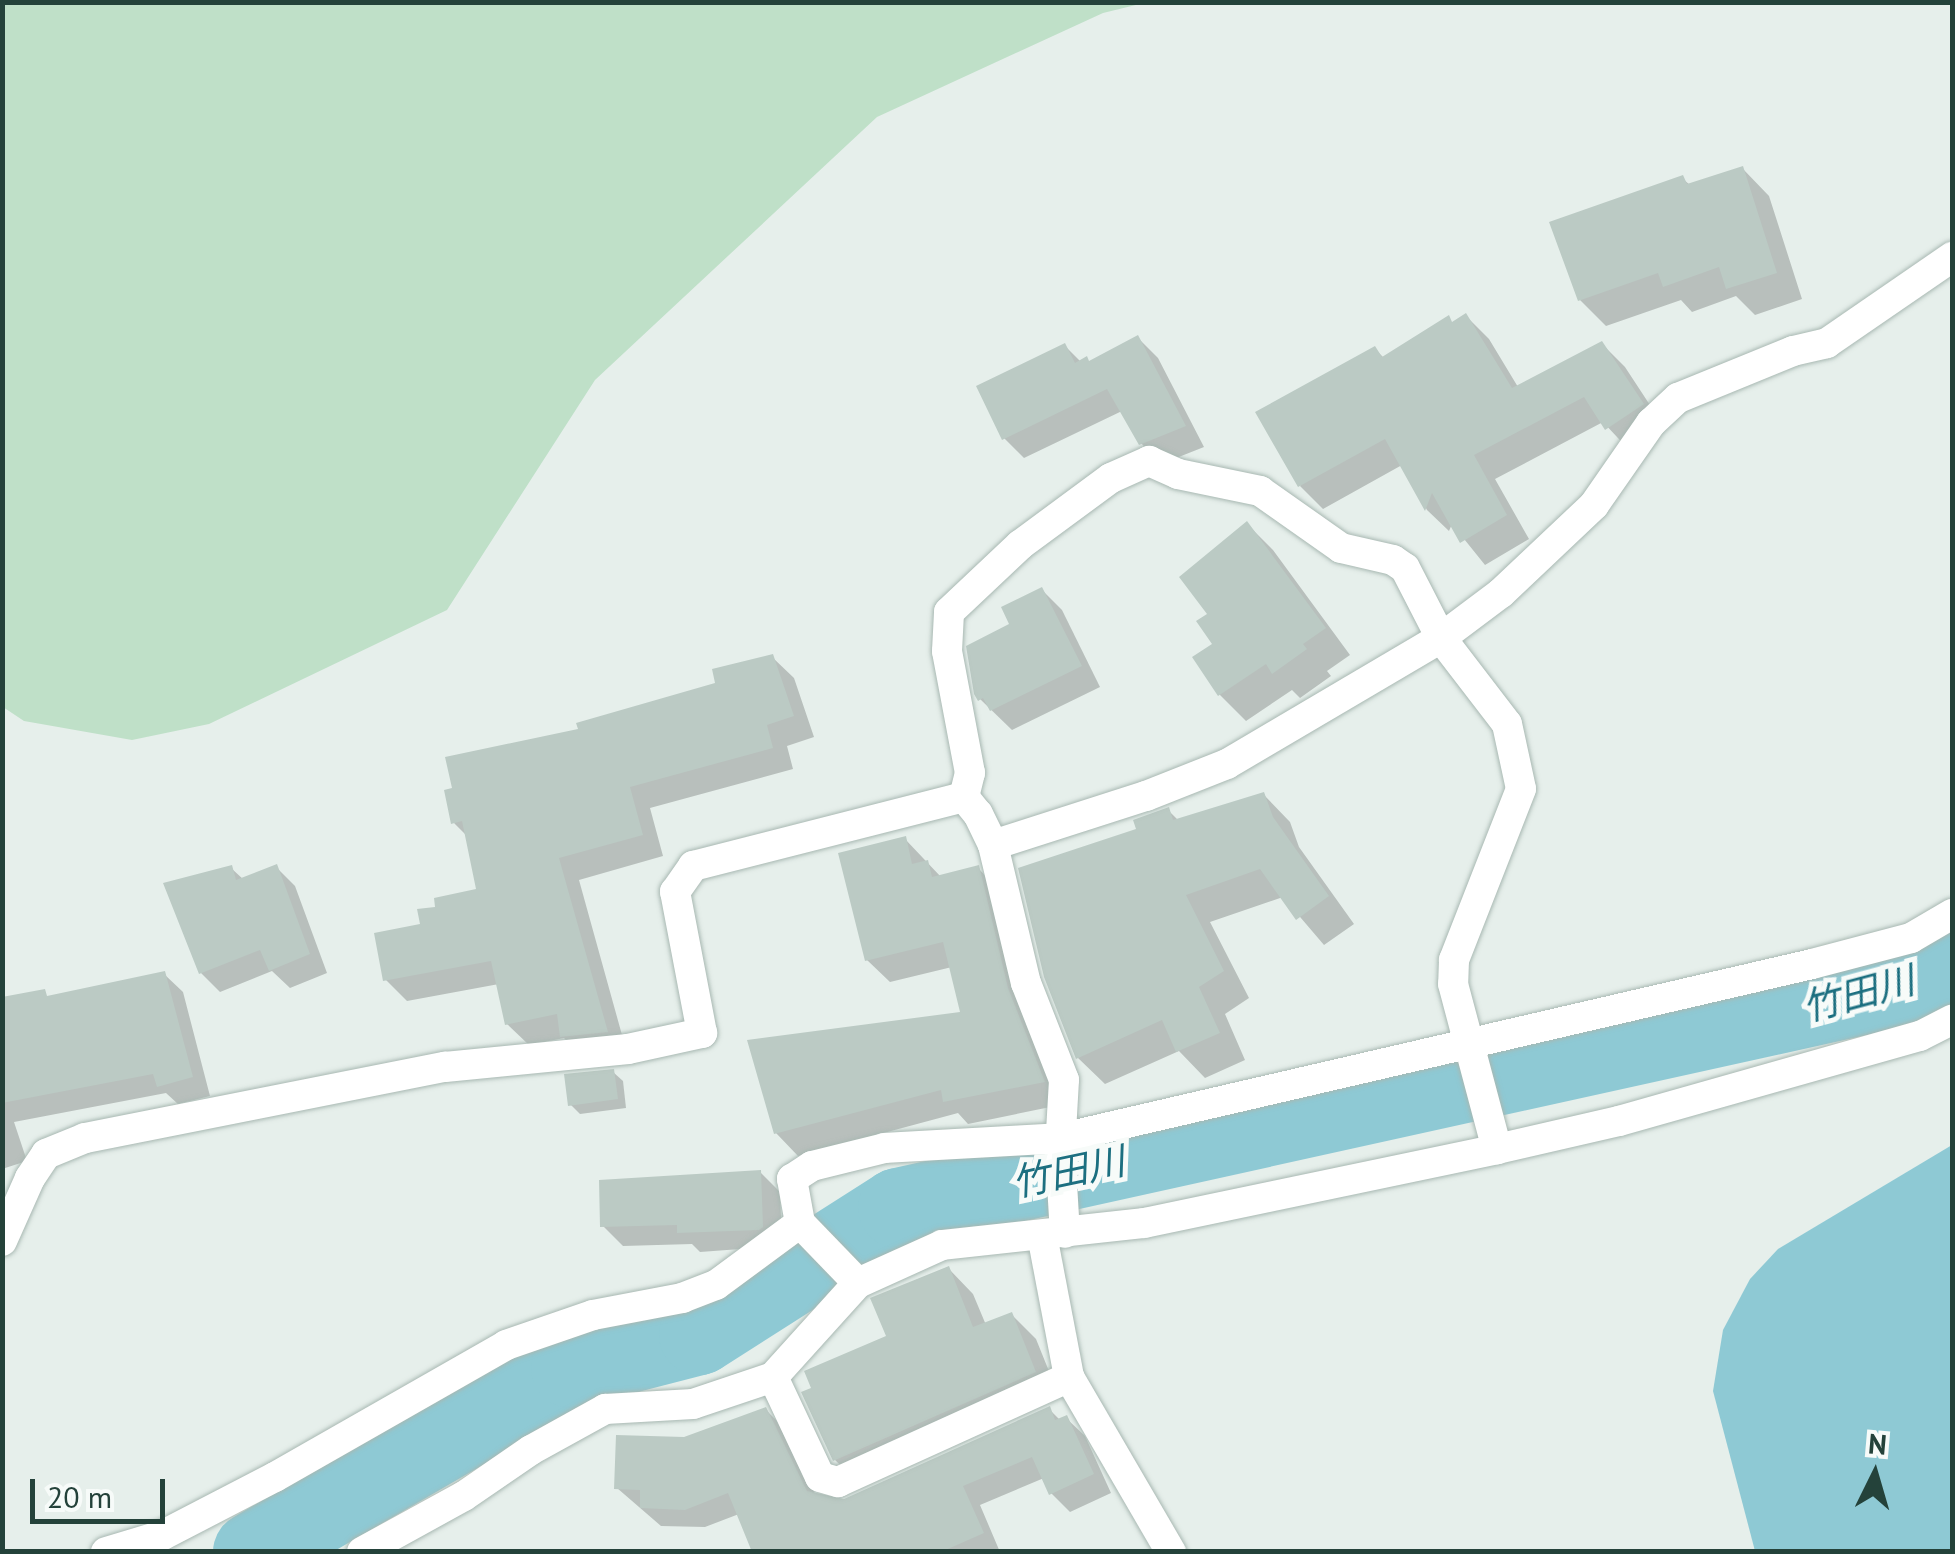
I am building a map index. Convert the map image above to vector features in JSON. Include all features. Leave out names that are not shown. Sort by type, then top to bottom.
[{"type":"street","points":[[993,845],[1146,796],[1227,764],[1442,638],[1501,593],[1594,505],[1652,423],[1678,398],[1793,352],[1826,343],[1952,257]]},
{"type":"street","points":[[964,797],[970,774],[947,651],[950,612],[1020,546],[1110,478],[1149,461],[1178,474],[1260,491],[1342,548],[1363,557],[1392,560],[1406,568],[1442,638],[1507,724],[1521,790],[1454,960],[1454,984],[1494,1138]]},
{"type":"street","points":[[964,797],[978,814],[993,845],[1026,983],[1064,1080],[1057,1227],[1068,1377],[1171,1552]]},
{"type":"street","points":[[2,1241],[30,1178],[46,1154],[85,1138],[445,1067],[628,1049],[702,1032],[675,892],[693,866],[964,797]]},
{"type":"street","points":[[855,1278],[803,1226],[792,1179],[812,1166],[885,1148],[1061,1144],[1473,1050],[1911,938],[1952,914]]},
{"type":"street","points":[[362,1552],[464,1496],[530,1450],[605,1408],[693,1404],[773,1377],[855,1278],[942,1245],[1057,1227],[1144,1224],[1494,1138],[1619,1121],[1920,1036],[1952,1020]]},
{"type":"street","points":[[106,1552],[163,1535],[275,1477],[506,1345],[593,1314],[682,1298],[716,1285],[803,1226]]},
{"type":"street","points":[[773,1377],[820,1477],[838,1482],[1068,1377]]},
{"type":"green space","points":[[3,2],[1144,3],[1103,13],[877,117],[595,380],[447,610],[209,724],[132,740],[24,721],[3,707]]},
{"type":"water","points":[[1952,1145],[1952,1551],[1755,1551],[1713,1391],[1723,1330],[1750,1279],[1778,1249]]},
{"type":"building","points":[[1743,166],[1777,273],[1726,289],[1719,267],[1663,287],[1658,273],[1578,301],[1549,222],[1683,175],[1687,184]]},
{"type":"building","points":[[1466,313],[1512,388],[1602,341],[1644,404],[1605,430],[1584,397],[1474,455],[1507,515],[1460,543],[1432,493],[1425,511],[1385,439],[1298,487],[1255,412],[1375,346],[1382,357],[1449,315],[1452,322]]},
{"type":"building","points":[[1138,335],[1186,426],[1139,445],[1107,389],[1002,440],[976,386],[1065,343],[1075,363],[1087,356],[1089,361]]},
{"type":"building","points":[[1247,521],[1326,628],[1303,644],[1307,649],[1272,674],[1266,664],[1218,696],[1192,657],[1212,644],[1196,621],[1207,614],[1179,577]]},
{"type":"building","points":[[1042,587],[1082,666],[990,711],[983,698],[978,701],[974,694],[966,646],[1009,624],[1001,607]]},
{"type":"building","points":[[773,654],[794,716],[767,725],[773,748],[630,787],[643,835],[559,858],[608,1032],[560,1037],[557,1014],[505,1025],[491,961],[383,981],[374,933],[420,924],[417,909],[435,907],[434,898],[476,889],[462,821],[451,824],[444,790],[452,788],[445,757],[578,729],[576,723],[715,683],[712,669]]},
{"type":"building","points":[[1264,792],[1273,817],[1329,896],[1296,920],[1260,869],[1186,895],[1224,971],[1199,987],[1220,1033],[1176,1052],[1162,1020],[1076,1059],[1044,977],[1018,868],[1136,829],[1133,820],[1169,807],[1173,820]]},
{"type":"building","points":[[906,836],[912,864],[928,860],[932,877],[979,865],[1008,988],[1045,1082],[943,1102],[941,1090],[774,1134],[747,1040],[960,1012],[943,942],[865,961],[838,853]]},
{"type":"building","points":[[277,864],[310,954],[269,971],[260,950],[199,974],[163,883],[232,865],[236,880]]},
{"type":"building","points":[[165,971],[193,1077],[157,1087],[153,1074],[2,1103],[2,997],[45,989],[47,996]]},
{"type":"building","points":[[614,1069],[618,1099],[568,1106],[564,1074]]},
{"type":"building","points":[[761,1170],[763,1227],[759,1230],[677,1233],[677,1225],[600,1227],[599,1180]]},
{"type":"building","points":[[949,1266],[973,1327],[1012,1312],[1036,1372],[833,1461],[801,1392],[811,1388],[804,1371],[886,1336],[870,1298]]},
{"type":"building","points":[[1050,1406],[1055,1420],[1067,1415],[1094,1474],[1049,1495],[1032,1457],[963,1486],[984,1533],[941,1552],[752,1552],[728,1493],[685,1510],[640,1508],[640,1490],[614,1489],[616,1435],[684,1437],[766,1407],[807,1491],[844,1499]]},
{"type":"waterway","name":"竹田川","points":[[253,1552],[571,1368],[699,1335],[898,1208],[1899,987],[1952,964]]}]
